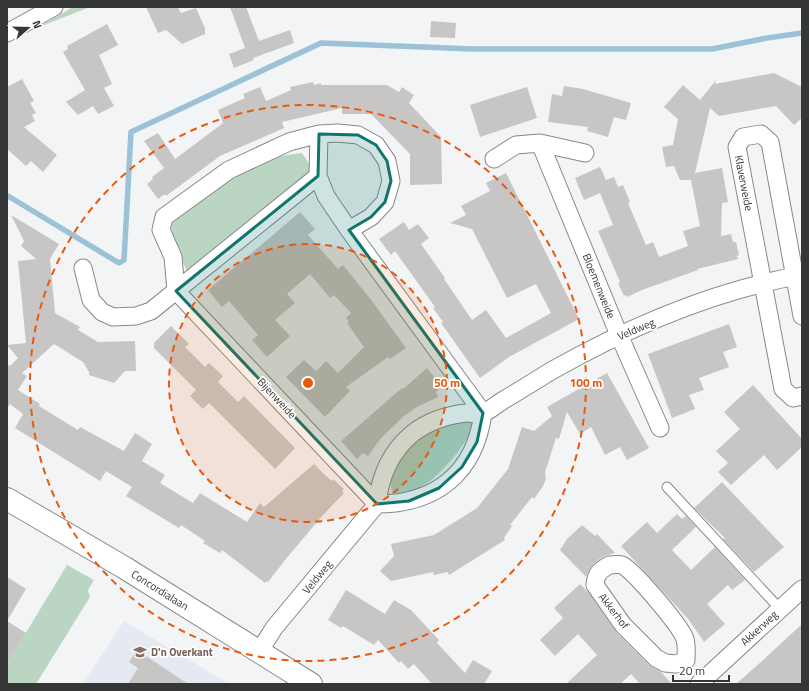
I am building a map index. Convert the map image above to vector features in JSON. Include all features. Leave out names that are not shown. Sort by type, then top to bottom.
[{"type":"main road","name":"Concordialaan","points":[[7,499],[125,568],[311,684]]},
{"type":"street","points":[[7,33],[54,7]]},
{"type":"street","points":[[176,291],[172,257],[162,230],[164,217],[229,170],[289,142],[319,134],[338,133],[358,135],[376,145],[387,161],[390,181],[385,202],[371,217],[349,230]]},
{"type":"street","points":[[319,134],[318,176],[326,196],[349,230],[483,413],[481,428],[470,455],[452,478],[425,496],[393,504],[377,504]]},
{"type":"street","name":"Klaverweide","points":[[802,316],[798,276],[770,142],[761,134],[743,137],[737,147],[783,389],[793,398],[802,396]]},
{"type":"street","points":[[494,158],[516,145],[540,143],[585,152]]},
{"type":"street","name":"Bloemenweide","points":[[540,143],[660,428]]},
{"type":"street","points":[[83,268],[91,300],[102,312],[114,316],[136,316],[151,311],[318,176]]},
{"type":"street","name":"Veldweg","points":[[259,652],[274,628],[377,504],[382,477],[391,458],[401,445],[425,425],[438,419],[453,415],[483,413],[552,371],[620,335],[690,306],[763,283],[798,276]]},
{"type":"street","name":"Bijenweide","points":[[176,291],[377,504]]},
{"type":"street","name":"Akkerhof","points":[[609,565],[621,565],[628,570],[653,596],[684,638],[686,646],[686,660],[676,664],[665,663],[656,658],[623,625],[595,585],[596,577],[602,570],[609,565]]},
{"type":"street","name":"Akkerweg","points":[[704,682],[802,589]]},
{"type":"street","points":[[686,660],[704,682]]},
{"type":"lane","points":[[667,487],[780,609]]},
{"type":"highlighted area","points":[[319,134],[358,135],[376,145],[387,161],[391,181],[385,202],[371,217],[349,230],[483,413],[477,442],[462,467],[439,488],[409,501],[377,504],[176,291],[318,176]]},
{"type":"shaded area","name":"D'n Overkant","points":[[124,621],[229,684],[83,684]]},
{"type":"green space","points":[[73,7],[90,7],[39,27]]},
{"type":"green space","points":[[302,153],[310,165],[310,175],[189,276],[172,238],[171,216],[259,159]]},
{"type":"green space","points":[[478,414],[468,437],[451,460],[437,475],[414,490],[396,494],[392,490],[391,483],[395,469],[413,442],[425,432],[436,427],[448,422]]},
{"type":"green space","points":[[67,565],[94,580],[88,590],[90,597],[36,684],[7,684],[7,664]]},
{"type":"building","points":[[146,7],[178,7],[181,13],[196,8],[205,28],[205,34],[182,44],[166,30],[158,33]]},
{"type":"building","points":[[230,7],[246,7],[259,41],[290,30],[294,43],[253,58],[254,60],[234,68],[229,54],[245,48]]},
{"type":"building","points":[[431,21],[456,23],[455,38],[430,37]]},
{"type":"building","points":[[107,24],[118,45],[99,55],[112,84],[104,88],[114,106],[98,114],[93,106],[78,115],[66,102],[85,90],[63,52],[68,49],[67,46]]},
{"type":"building","points":[[774,73],[802,87],[802,118],[794,125],[776,106],[719,116],[710,108],[695,173],[722,168],[728,202],[722,203],[721,236],[731,234],[733,242],[736,242],[739,255],[737,256],[738,259],[697,269],[698,270],[642,290],[627,297],[626,295],[624,296],[618,283],[620,282],[598,231],[613,225],[600,193],[584,200],[575,178],[600,167],[606,180],[614,177],[618,187],[623,185],[630,202],[628,203],[646,245],[653,242],[659,257],[688,246],[683,231],[700,226],[691,180],[680,180],[674,166],[666,167],[662,147],[673,145],[678,119],[664,107],[683,85],[700,100],[716,80],[715,84]]},
{"type":"building","points":[[22,79],[34,101],[30,103],[36,113],[32,115],[35,121],[24,127],[57,155],[43,172],[31,161],[26,166],[7,149],[7,87]]},
{"type":"building","points":[[313,82],[314,85],[321,83],[321,85],[387,85],[399,92],[402,87],[414,95],[409,103],[441,137],[442,184],[410,185],[410,154],[371,114],[342,114],[342,108],[282,122],[284,128],[220,156],[166,196],[165,194],[158,199],[147,184],[153,179],[152,177],[164,168],[144,141],[158,133],[175,159],[223,123],[218,110],[245,98],[243,94],[260,87],[266,101],[291,90],[290,87]]},
{"type":"building","points":[[564,86],[583,89],[631,103],[626,120],[614,117],[608,137],[587,131],[588,127],[548,122],[552,94],[562,96]]},
{"type":"building","points":[[527,87],[537,118],[480,137],[470,105]]},
{"type":"building","points":[[506,173],[579,319],[509,357],[480,378],[441,323],[443,322],[433,308],[435,307],[395,251],[391,255],[379,239],[404,222],[409,230],[418,224],[429,238],[421,244],[472,320],[486,310],[506,338],[551,313],[536,284],[507,298],[472,229],[450,223],[466,215],[461,206],[490,191],[486,183]]},
{"type":"building","points":[[300,212],[315,229],[308,235],[338,269],[343,265],[372,301],[406,348],[390,359],[388,357],[346,387],[350,391],[325,417],[286,377],[304,360],[316,371],[326,361],[338,373],[364,347],[347,323],[349,322],[346,318],[351,313],[334,295],[330,298],[310,274],[287,294],[295,303],[275,320],[290,336],[267,357],[252,340],[258,335],[229,301],[222,307],[208,290]]},
{"type":"building","points":[[11,215],[59,244],[50,259],[55,313],[80,327],[78,330],[98,342],[135,341],[136,371],[125,371],[114,383],[89,375],[89,372],[83,362],[54,344],[22,373],[27,376],[18,390],[40,404],[39,406],[78,430],[80,427],[124,451],[135,433],[152,444],[142,461],[165,475],[160,483],[193,503],[200,493],[247,522],[260,503],[264,507],[314,464],[332,481],[333,479],[344,489],[342,491],[344,493],[323,515],[268,582],[266,581],[265,583],[222,550],[220,553],[203,543],[205,541],[181,525],[179,528],[126,496],[132,487],[106,471],[100,481],[15,428],[23,414],[10,404],[7,409],[7,364],[10,366],[18,358],[7,345],[26,343],[18,261],[36,259],[21,246],[24,241]]},
{"type":"building","points":[[729,324],[737,347],[723,352],[729,367],[699,378],[704,390],[689,395],[695,409],[672,418],[648,354]]},
{"type":"building","points":[[171,326],[189,344],[185,347],[205,367],[209,363],[223,376],[218,382],[238,402],[244,396],[295,448],[275,469],[209,403],[203,409],[190,396],[196,390],[154,348],[154,343]]},
{"type":"building","points":[[427,368],[442,386],[436,392],[438,397],[417,407],[404,416],[381,438],[368,456],[363,453],[357,459],[341,441]]},
{"type":"building","points":[[607,373],[649,448],[627,460],[620,447],[605,455],[591,427],[580,434],[567,412],[559,439],[556,438],[545,472],[546,479],[543,486],[534,499],[532,497],[510,525],[512,526],[504,538],[505,540],[449,575],[448,572],[434,575],[433,572],[391,581],[380,571],[394,556],[391,544],[434,535],[477,508],[508,469],[522,427],[534,431],[552,416],[547,407]]},
{"type":"building","points":[[753,385],[802,439],[802,447],[777,470],[764,455],[731,485],[718,472],[728,463],[716,451],[740,429],[724,412]]},
{"type":"building","points":[[722,482],[784,547],[754,572],[723,539],[725,538],[694,508]]},
{"type":"building","points":[[677,514],[682,519],[686,516],[696,527],[672,550],[691,570],[715,547],[745,580],[732,590],[728,585],[707,604],[725,624],[704,642],[689,620],[621,546],[647,522],[657,533]]},
{"type":"building","points":[[582,525],[595,536],[597,534],[615,553],[604,556],[597,561],[591,567],[586,577],[560,550],[567,539]]},
{"type":"building","points":[[7,577],[26,589],[7,621]]},
{"type":"building","points":[[580,584],[589,593],[616,632],[649,665],[661,672],[672,684],[640,684],[631,674],[620,684],[566,684],[597,655],[578,634],[555,656],[540,640],[563,618],[554,608]]},
{"type":"building","points":[[346,590],[385,614],[394,600],[411,610],[439,640],[437,643],[465,673],[473,660],[492,671],[484,684],[432,684],[414,664],[408,669],[401,661],[399,663],[378,640],[374,645],[343,626],[341,628],[328,620]]},
{"type":"building","points":[[7,621],[26,633],[7,664]]},
{"type":"building","points":[[802,624],[802,684],[736,684],[762,661]]},
{"type":"building","points":[[137,650],[188,684],[128,684],[138,668],[129,662]]},
{"type":"waterway","points":[[7,197],[8,196],[119,263],[124,260],[131,132],[321,43],[473,49],[712,49],[767,38],[802,33]]},
{"type":"place","name":"D'n Overkant","points":[[140,652]]}]
